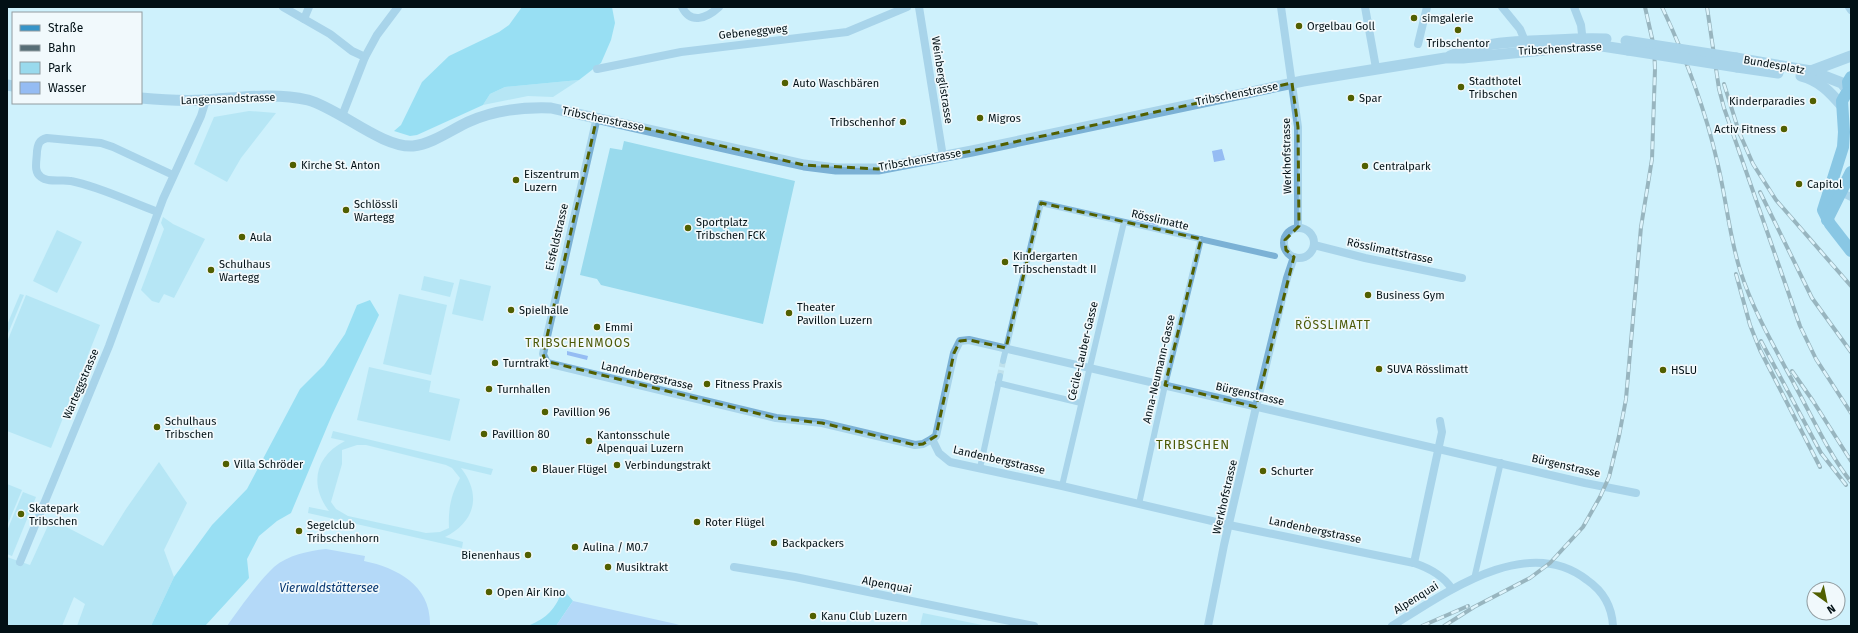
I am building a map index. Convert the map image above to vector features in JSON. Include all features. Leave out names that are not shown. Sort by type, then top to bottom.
[{"type":"main road","points":[[1851,77],[1848,82],[1850,92],[1843,97],[1845,112],[1843,146],[1824,210],[1828,220],[1851,251]]},
{"type":"main road","points":[[1828,220],[1846,195],[1851,172]]},
{"type":"street","points":[[283,7],[365,57]]},
{"type":"street","points":[[304,19],[309,7]]},
{"type":"street","points":[[342,116],[365,57],[377,35],[398,7]]},
{"type":"street","points":[[682,7],[692,18],[701,19],[710,15],[719,7]]},
{"type":"street","name":"Gebeneggweg","points":[[597,69],[681,52],[847,32],[907,7]]},
{"type":"street","name":"Weinberglistrasse","points":[[919,7],[943,156]]},
{"type":"street","name":"Werkhofstrasse","points":[[1281,7],[1298,127],[1298,228]]},
{"type":"street","points":[[1365,7],[1376,68]]},
{"type":"street","points":[[1418,44],[1427,7]]},
{"type":"street","points":[[1502,7],[1520,29],[1525,41]]},
{"type":"street","points":[[1574,7],[1581,25],[1583,42]]},
{"type":"street","name":"Tribschenstrasse","points":[[1445,58],[1462,50],[1503,42],[1525,41],[1583,42],[1602,46],[1627,45],[1737,63]]},
{"type":"street","name":"Tribschenstrasse","points":[[400,145],[412,146],[423,144],[470,121],[492,113],[520,108],[551,108],[597,117],[804,165],[836,169],[868,170],[943,156],[1292,83],[1376,68],[1445,58],[1463,58],[1583,42]]},
{"type":"street","name":"Bundesplatz","points":[[1811,71],[1851,56]]},
{"type":"street","name":"Bundesplatz","points":[[1737,63],[1811,71],[1842,83],[1850,92]]},
{"type":"street","name":"Bundesplatz","points":[[1737,63],[1808,78],[1825,87],[1845,112]]},
{"type":"street","name":"Langensandstrasse","points":[[142,98],[159,100],[206,100],[259,96],[287,97],[307,100],[321,105],[385,139],[400,145]]},
{"type":"street","name":"Warteggstrasse","points":[[20,562],[109,346],[158,212],[173,175],[201,116],[206,100]]},
{"type":"street","name":"Eisfeldstrasse","points":[[545,361],[543,354],[585,162],[597,117]]},
{"type":"street","points":[[158,212],[82,184],[70,181],[43,179],[36,170],[38,144],[42,139],[47,138],[101,143],[113,146],[173,175]]},
{"type":"street","name":"Rösslimatte","points":[[1006,348],[1040,203],[1275,256]]},
{"type":"street","name":"Cécile-Lauber-Gasse","points":[[1062,486],[1124,222]]},
{"type":"street","points":[[1302,228],[1313,236],[1314,245],[1310,253],[1306,256],[1294,257],[1286,250],[1285,240],[1289,232],[1302,228]]},
{"type":"street","name":"Anna-Neumann-Gasse","points":[[1139,504],[1165,385],[1200,239]]},
{"type":"street","name":"Rösslimattstrasse","points":[[1314,245],[1365,258],[1462,278]]},
{"type":"street","name":"Werkhofstrasse","points":[[1208,626],[1256,407],[1287,278],[1294,257]]},
{"type":"street","name":"Bürgenstrasse","points":[[932,439],[936,436],[954,353],[960,341],[969,340],[1636,493]]},
{"type":"street","points":[[1003,361],[1006,348]]},
{"type":"street","name":"Landenbergstrasse","points":[[545,361],[550,365],[776,418],[822,423],[915,445],[923,444],[932,439],[939,454],[950,462],[1062,486],[1229,525],[1414,563],[1435,572],[1444,579],[1452,589]]},
{"type":"street","points":[[980,468],[999,380],[1081,403]]},
{"type":"street","points":[[1414,563],[1442,432],[1440,421]]},
{"type":"street","points":[[1474,578],[1501,462]]},
{"type":"street","name":"Alpenquai","points":[[1392,626],[1452,589],[1474,578],[1515,565],[1531,562],[1545,562],[1563,566],[1584,577],[1598,589],[1611,611],[1613,626]]},
{"type":"street","name":"Alpenquai","points":[[734,567],[1034,626]]},
{"type":"highlighted area","points":[[1292,83],[1298,127],[1299,226],[1285,240],[1286,250],[1294,257],[1256,407],[1165,385],[1201,239],[1041,203],[1006,348],[969,340],[960,341],[954,353],[936,436],[923,444],[915,445],[822,423],[776,418],[545,361],[543,354],[597,117],[804,165],[878,169],[972,151]]},
{"type":"green space","points":[[579,80],[553,97],[528,96],[483,105],[490,94],[505,87]]},
{"type":"green space","points":[[249,111],[276,113],[241,158],[227,182],[194,164],[214,117]]},
{"type":"green space","name":"Sportplatz Tribschen FCK","points":[[624,141],[795,181],[763,324],[601,285],[597,279],[580,275],[610,148],[622,150]]},
{"type":"green space","points":[[163,217],[173,224],[205,239],[174,298],[164,294],[159,303],[152,301],[141,290],[164,229],[161,223]]},
{"type":"green space","points":[[57,230],[82,242],[57,293],[33,281]]},
{"type":"green space","points":[[424,276],[454,283],[450,297],[421,290]]},
{"type":"green space","points":[[460,279],[491,286],[483,321],[452,314]]},
{"type":"green space","points":[[20,294],[24,295],[7,336],[7,325]]},
{"type":"green space","points":[[399,294],[447,305],[431,375],[383,364]]},
{"type":"green space","points":[[26,295],[100,325],[51,448],[7,431],[7,342]]},
{"type":"green space","points":[[369,367],[431,381],[429,392],[460,399],[450,441],[357,420]]},
{"type":"green space","points":[[333,431],[493,469],[491,475],[461,468],[468,478],[472,488],[472,507],[469,516],[463,524],[445,537],[463,542],[462,548],[308,513],[309,507],[329,511],[319,491],[317,481],[318,472],[321,463],[327,455],[335,447],[345,441],[331,438]],"holes":[[[357,445],[366,445],[446,465],[452,468],[460,478],[454,490],[451,502],[449,528],[440,532],[426,533],[348,516],[336,509],[331,502],[342,464],[342,450]]]},
{"type":"green space","points":[[159,462],[187,503],[164,550],[174,577],[151,626],[77,626],[85,604],[74,597],[62,626],[7,626],[7,557],[30,565],[51,519],[103,546],[126,509]]},
{"type":"green space","points":[[7,484],[22,490],[7,526]]},
{"type":"green space","name":"Skatepark Tribschen","points":[[23,492],[36,497],[12,556],[7,554],[7,531]]},
{"type":"green space","points":[[923,613],[987,626],[920,626]]},
{"type":"shaded area","points":[[522,7],[612,7],[615,23],[611,40],[601,63],[579,80],[505,87],[490,94],[483,105],[417,135],[410,136],[394,131],[401,125],[422,82],[449,56],[499,32],[509,25]]},
{"type":"shaded area","points":[[370,300],[379,315],[332,415],[291,513],[277,521],[259,536],[247,559],[249,578],[205,626],[151,626],[174,577],[212,525],[247,489],[300,389],[324,365],[345,334],[357,305]]},
{"type":"shaded area","points":[[563,589],[573,601],[556,626],[528,626],[546,616],[554,608]]},
{"type":"water","points":[[1222,149],[1225,160],[1214,162],[1212,151]]},
{"type":"water","points":[[1136,217],[1159,223],[1158,226],[1135,220]]},
{"type":"water","points":[[567,351],[588,356],[587,360],[567,355]]},
{"type":"water","name":"Vierwaldstättersee","points":[[326,549],[365,556],[364,561],[389,568],[410,581],[419,589],[425,600],[429,611],[430,625],[227,626],[256,587],[274,567],[286,559],[298,554]]},
{"type":"water","points":[[573,601],[676,624],[682,626],[556,626]]},
{"type":"tunnel","points":[[1000,376],[1003,361]]},
{"type":"railway","points":[[1444,626],[1474,607],[1530,578],[1550,563],[1583,527],[1600,497],[1609,477],[1626,399],[1641,227],[1652,159],[1655,69],[1654,47],[1645,7]]},
{"type":"railway","points":[[1662,7],[1679,44],[1707,121],[1720,175],[1736,257],[1752,302],[1817,427],[1836,461],[1851,482]]},
{"type":"railway","points":[[1707,7],[1719,89],[1724,108],[1800,326],[1816,359],[1851,413]]},
{"type":"railway","points":[[1724,84],[1740,135]]},
{"type":"railway","points":[[1739,132],[1753,164],[1776,200],[1851,286]]},
{"type":"railway","points":[[1760,192],[1812,298],[1851,352]]},
{"type":"railway","points":[[1736,274],[1750,325],[1760,350],[1820,467]]},
{"type":"railway","points":[[1761,341],[1821,453],[1846,485]]},
{"type":"railway","points":[[1792,371],[1851,461]]},
{"type":"railway","points":[[1422,626],[1468,606]]},
{"type":"place","name":"simgalerie","points":[[1414,18]]},
{"type":"place","name":"Orgelbau Goll","points":[[1299,26]]},
{"type":"place","name":"Tribschentor","points":[[1458,30]]},
{"type":"place","name":"Auto Waschbären","points":[[785,83]]},
{"type":"place","name":"Stadthotel Tribschen","points":[[1461,87]]},
{"type":"place","name":"Spar","points":[[1351,98]]},
{"type":"place","name":"Kinderparadies","points":[[1813,101]]},
{"type":"place","name":"Migros","points":[[980,118]]},
{"type":"place","name":"Tribschenhof","points":[[903,122]]},
{"type":"place","name":"Activ Fitness","points":[[1784,129]]},
{"type":"place","name":"Kirche St. Anton","points":[[293,165]]},
{"type":"place","name":"Centralpark","points":[[1365,166]]},
{"type":"place","name":"Eiszentrum Luzern","points":[[516,180]]},
{"type":"place","name":"Capitol","points":[[1799,184]]},
{"type":"place","name":"Schlössli Wartegg","points":[[346,210]]},
{"type":"place","name":"Sportplatz Tribschen FCK","points":[[688,228]]},
{"type":"place","name":"Aula","points":[[242,237]]},
{"type":"place","name":"Kindergarten Tribschenstadt II","points":[[1005,262]]},
{"type":"place","name":"Schulhaus Wartegg","points":[[211,270]]},
{"type":"place","name":"Business Gym","points":[[1368,295]]},
{"type":"place","name":"Spielhalle","points":[[511,310]]},
{"type":"place","name":"Theater Pavillon Luzern","points":[[789,313]]},
{"type":"place","name":"Emmi","points":[[597,327]]},
{"type":"place","name":"Turntrakt","points":[[495,363]]},
{"type":"place","name":"SUVA Rösslimatt","points":[[1379,369]]},
{"type":"place","name":"HSLU","points":[[1663,370]]},
{"type":"place","name":"Fitness Praxis","points":[[707,384]]},
{"type":"place","name":"Turnhallen","points":[[489,389]]},
{"type":"place","name":"Pavillion 96","points":[[545,412]]},
{"type":"place","name":"Schulhaus Tribschen","points":[[157,427]]},
{"type":"place","name":"Pavillion 80","points":[[484,434]]},
{"type":"place","name":"Kantonsschule Alpenquai Luzern","points":[[589,441]]},
{"type":"place","name":"Villa Schröder","points":[[226,464]]},
{"type":"place","name":"Verbindungstrakt","points":[[617,465]]},
{"type":"place","name":"Blauer Flügel","points":[[534,469]]},
{"type":"place","name":"Schurter","points":[[1263,471]]},
{"type":"place","name":"Skatepark Tribschen","points":[[21,514]]},
{"type":"place","name":"Roter Flügel","points":[[697,522]]},
{"type":"place","name":"Segelclub Tribschenhorn","points":[[299,531]]},
{"type":"place","name":"Backpackers","points":[[774,543]]},
{"type":"place","name":"Aulina / M0.7","points":[[575,547]]},
{"type":"place","name":"Bienenhaus","points":[[528,555]]},
{"type":"place","name":"Musiktrakt","points":[[608,567]]},
{"type":"place","name":"Open Air Kino","points":[[489,592]]},
{"type":"place","name":"Kanu Club Luzern","points":[[813,616]]},
{"type":"district","name":"RÖSSLIMATT","points":[[1333,325]]},
{"type":"district","name":"TRIBSCHENMOOS","points":[[578,343]]},
{"type":"district","name":"TRIBSCHEN","points":[[1193,444]]}]
